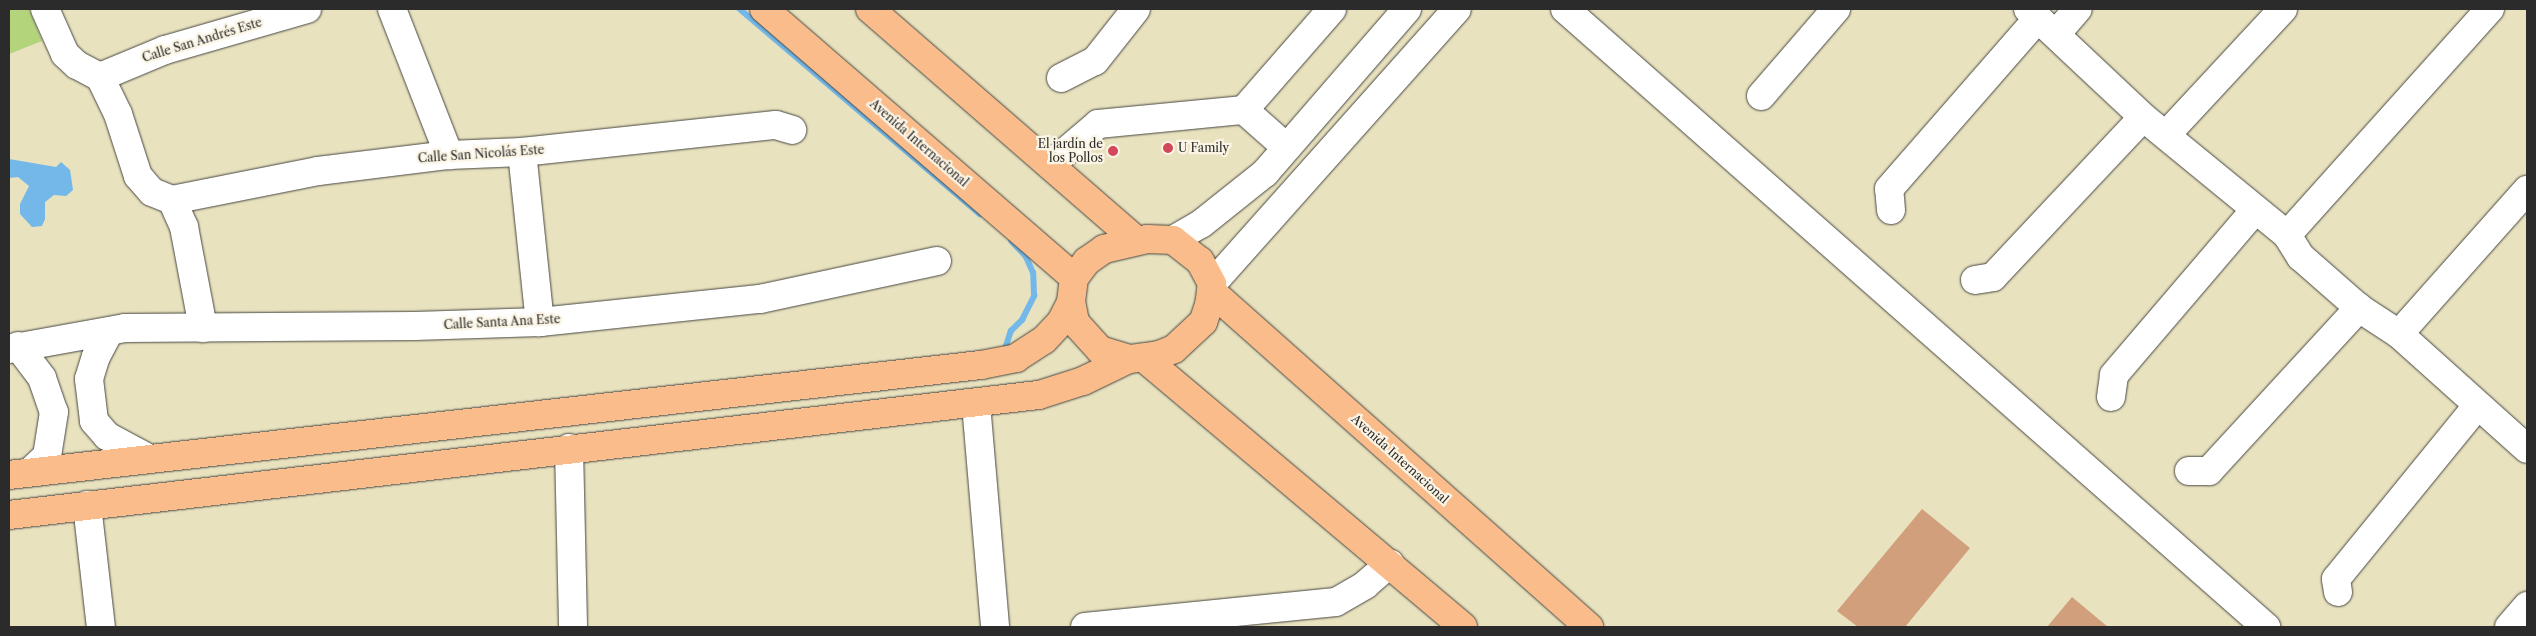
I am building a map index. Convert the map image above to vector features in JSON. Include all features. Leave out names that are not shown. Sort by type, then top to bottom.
[{"type":"main road","name":"Avenida Internacional","points":[[764,9],[1072,290]]},
{"type":"main road","points":[[870,9],[1136,240]]},
{"type":"main road","points":[[9,515],[569,448],[976,404],[1039,395],[1083,381],[1136,358],[1174,349],[1189,338],[1203,322],[1211,288],[1200,261],[1173,240],[1136,240],[1104,249],[1088,261],[1072,290],[1061,322],[1044,340],[1016,358],[981,365],[19,473]]},
{"type":"main road","name":"Avenida Internacional","points":[[1211,288],[1590,627]]},
{"type":"main road","points":[[1072,290],[1075,322],[1084,335],[1100,350],[1136,358],[1390,563],[1463,627]]},
{"type":"main road","points":[[272,446],[274,484]]},
{"type":"street","points":[[45,9],[65,54],[77,65],[100,77],[118,114],[138,176],[152,192],[172,200],[184,227],[203,328]]},
{"type":"street","name":"Calle San Andrés Este","points":[[100,77],[165,50],[306,9]]},
{"type":"street","points":[[392,9],[449,155]]},
{"type":"street","points":[[1061,78],[1095,61],[1136,9]]},
{"type":"street","points":[[1050,165],[1098,124],[1244,110],[1332,9]]},
{"type":"street","points":[[1173,240],[1201,224],[1258,179],[1330,101],[1407,9]]},
{"type":"street","points":[[1211,288],[1458,9]]},
{"type":"street","points":[[1565,9],[2266,627]]},
{"type":"street","points":[[1761,96],[1836,9]]},
{"type":"street","points":[[1891,210],[1889,189],[2041,20],[2078,9]]},
{"type":"street","points":[[2166,135],[2283,9]]},
{"type":"street","points":[[2286,235],[2490,9]]},
{"type":"street","points":[[2041,20],[2143,117],[2236,191],[2255,210],[2286,235],[2301,257],[2359,308],[2400,334],[2478,406],[2522,434]]},
{"type":"street","points":[[1330,101],[1356,122]]},
{"type":"street","points":[[1244,110],[1287,148]]},
{"type":"street","points":[[1975,280],[1992,277],[2143,117]]},
{"type":"street","name":"Calle San Nicolás Este","points":[[172,200],[318,171],[449,155],[522,152],[776,125],[792,130]]},
{"type":"street","points":[[522,152],[540,322]]},
{"type":"street","points":[[2400,334],[2527,190]]},
{"type":"street","points":[[2111,397],[2114,375],[2255,210]]},
{"type":"street","name":"Calle Santa Ana Este","points":[[13,347],[125,328],[415,326],[540,322],[760,299],[937,261]]},
{"type":"street","points":[[2189,471],[2209,471],[2359,308]]},
{"type":"street","points":[[109,332],[96,356],[89,379],[94,421],[107,436],[146,458]]},
{"type":"street","points":[[13,347],[42,378],[54,412],[47,456],[19,473]]},
{"type":"street","points":[[976,404],[995,627]]},
{"type":"street","points":[[2338,592],[2336,579],[2478,406]]},
{"type":"street","points":[[569,448],[573,627]]},
{"type":"street","points":[[87,506],[101,627]]},
{"type":"street","points":[[1084,627],[1336,602],[1366,585],[1390,563]]},
{"type":"street","points":[[2509,627],[2527,606]]},
{"type":"green space","points":[[9,9],[29,9],[42,41],[9,54]]},
{"type":"water","points":[[9,159],[56,167],[61,162],[70,170],[73,190],[66,196],[54,195],[45,202],[45,219],[42,226],[32,227],[20,214],[20,204],[29,186],[18,177],[9,178]]},
{"type":"building","points":[[1922,509],[1970,548],[1905,627],[1858,627],[1837,611]]},
{"type":"building","points":[[2072,597],[2108,627],[2047,627]]},
{"type":"waterway","points":[[740,9],[980,214]]},
{"type":"waterway","points":[[1005,349],[1011,331],[1022,320],[1034,296],[1033,273],[1026,257],[1012,242]]},
{"type":"place","name":"U Family","points":[[1168,148]]},
{"type":"place","name":"El jardín de los Pollos","points":[[1113,151]]}]
